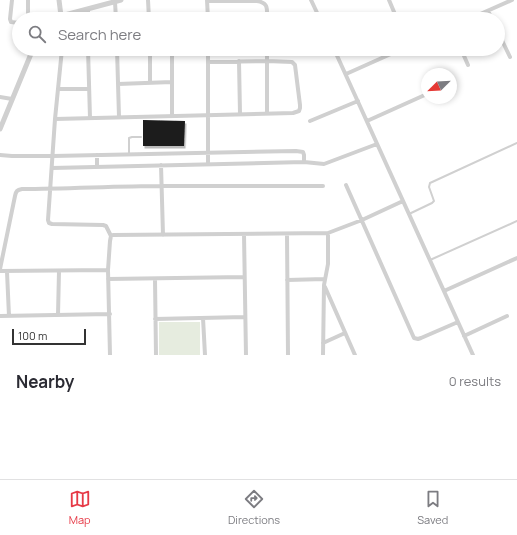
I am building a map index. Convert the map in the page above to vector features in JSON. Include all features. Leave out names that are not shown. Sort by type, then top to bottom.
[{"type":"street","points":[[12,0],[10,19],[12,22]]},
{"type":"street","points":[[28,0],[28,12]]},
{"type":"street","points":[[59,0],[60,12]]},
{"type":"street","points":[[148,0],[149,12]]},
{"type":"street","points":[[208,12],[208,0],[263,2],[267,8],[267,12]]},
{"type":"street","points":[[312,0],[317,12]]},
{"type":"street","points":[[388,0],[394,12]]},
{"type":"street","points":[[484,12],[512,0]]},
{"type":"street","points":[[79,12],[115,1],[116,12]]},
{"type":"street","points":[[505,47],[510,57]]},
{"type":"street","points":[[0,129],[30,56]]},
{"type":"street","points":[[61,56],[48,220],[50,224],[103,225],[106,226],[111,236],[108,270],[110,355]]},
{"type":"street","points":[[88,56],[90,118]]},
{"type":"street","points":[[117,56],[119,117]]},
{"type":"street","points":[[150,56],[150,83]]},
{"type":"street","points":[[172,56],[172,116]]},
{"type":"street","points":[[208,56],[208,164]]},
{"type":"street","points":[[267,56],[267,113]]},
{"type":"street","points":[[337,56],[473,355]]},
{"type":"street","points":[[346,74],[386,56]]},
{"type":"street","points":[[464,56],[468,65]]},
{"type":"street","points":[[239,61],[240,114]]},
{"type":"street","points":[[56,119],[297,113],[299,111],[300,105],[294,63],[289,61],[208,62]]},
{"type":"street","points":[[118,84],[172,82]]},
{"type":"street","points":[[58,90],[89,89]]},
{"type":"street","points":[[0,97],[12,99]]},
{"type":"street","points":[[367,121],[421,97]]},
{"type":"street","points":[[310,121],[358,101]]},
{"type":"street","points":[[52,168],[304,162],[324,164],[377,144]]},
{"type":"street","points":[[0,155],[53,156],[296,151],[303,152],[304,162]]},
{"type":"street","points":[[96,167],[97,155]]},
{"type":"street","points":[[161,165],[163,235]]},
{"type":"street","points":[[346,185],[414,338],[421,338],[458,322]]},
{"type":"street","points":[[108,270],[7,272],[0,270],[16,192],[22,189],[161,186],[323,186]]},
{"type":"street","points":[[111,236],[328,233],[362,220],[403,201]]},
{"type":"street","points":[[323,355],[324,285],[328,264],[328,233]]},
{"type":"street","points":[[244,234],[246,355]]},
{"type":"street","points":[[287,234],[288,355]]},
{"type":"street","points":[[444,291],[517,258]]},
{"type":"street","points":[[58,315],[59,271]]},
{"type":"street","points":[[7,272],[8,316]]},
{"type":"street","points":[[108,279],[244,277]]},
{"type":"street","points":[[155,279],[156,355]]},
{"type":"street","points":[[287,280],[325,279]]},
{"type":"street","points":[[324,285],[355,355]]},
{"type":"street","points":[[0,316],[110,314]]},
{"type":"street","points":[[464,336],[507,316]]},
{"type":"street","points":[[155,319],[245,317]]},
{"type":"street","points":[[203,318],[204,355]]},
{"type":"street","points":[[323,343],[345,333]]},
{"type":"lane","points":[[129,154],[130,138],[141,137]]},
{"type":"lane","points":[[409,214],[434,201],[429,187],[430,183],[517,143]]},
{"type":"lane","points":[[430,260],[517,221]]},
{"type":"shaded area","points":[[159,322],[200,322],[200,355],[159,355]]},
{"type":"building","points":[[143,120],[185,121],[184,146],[143,146]]}]
